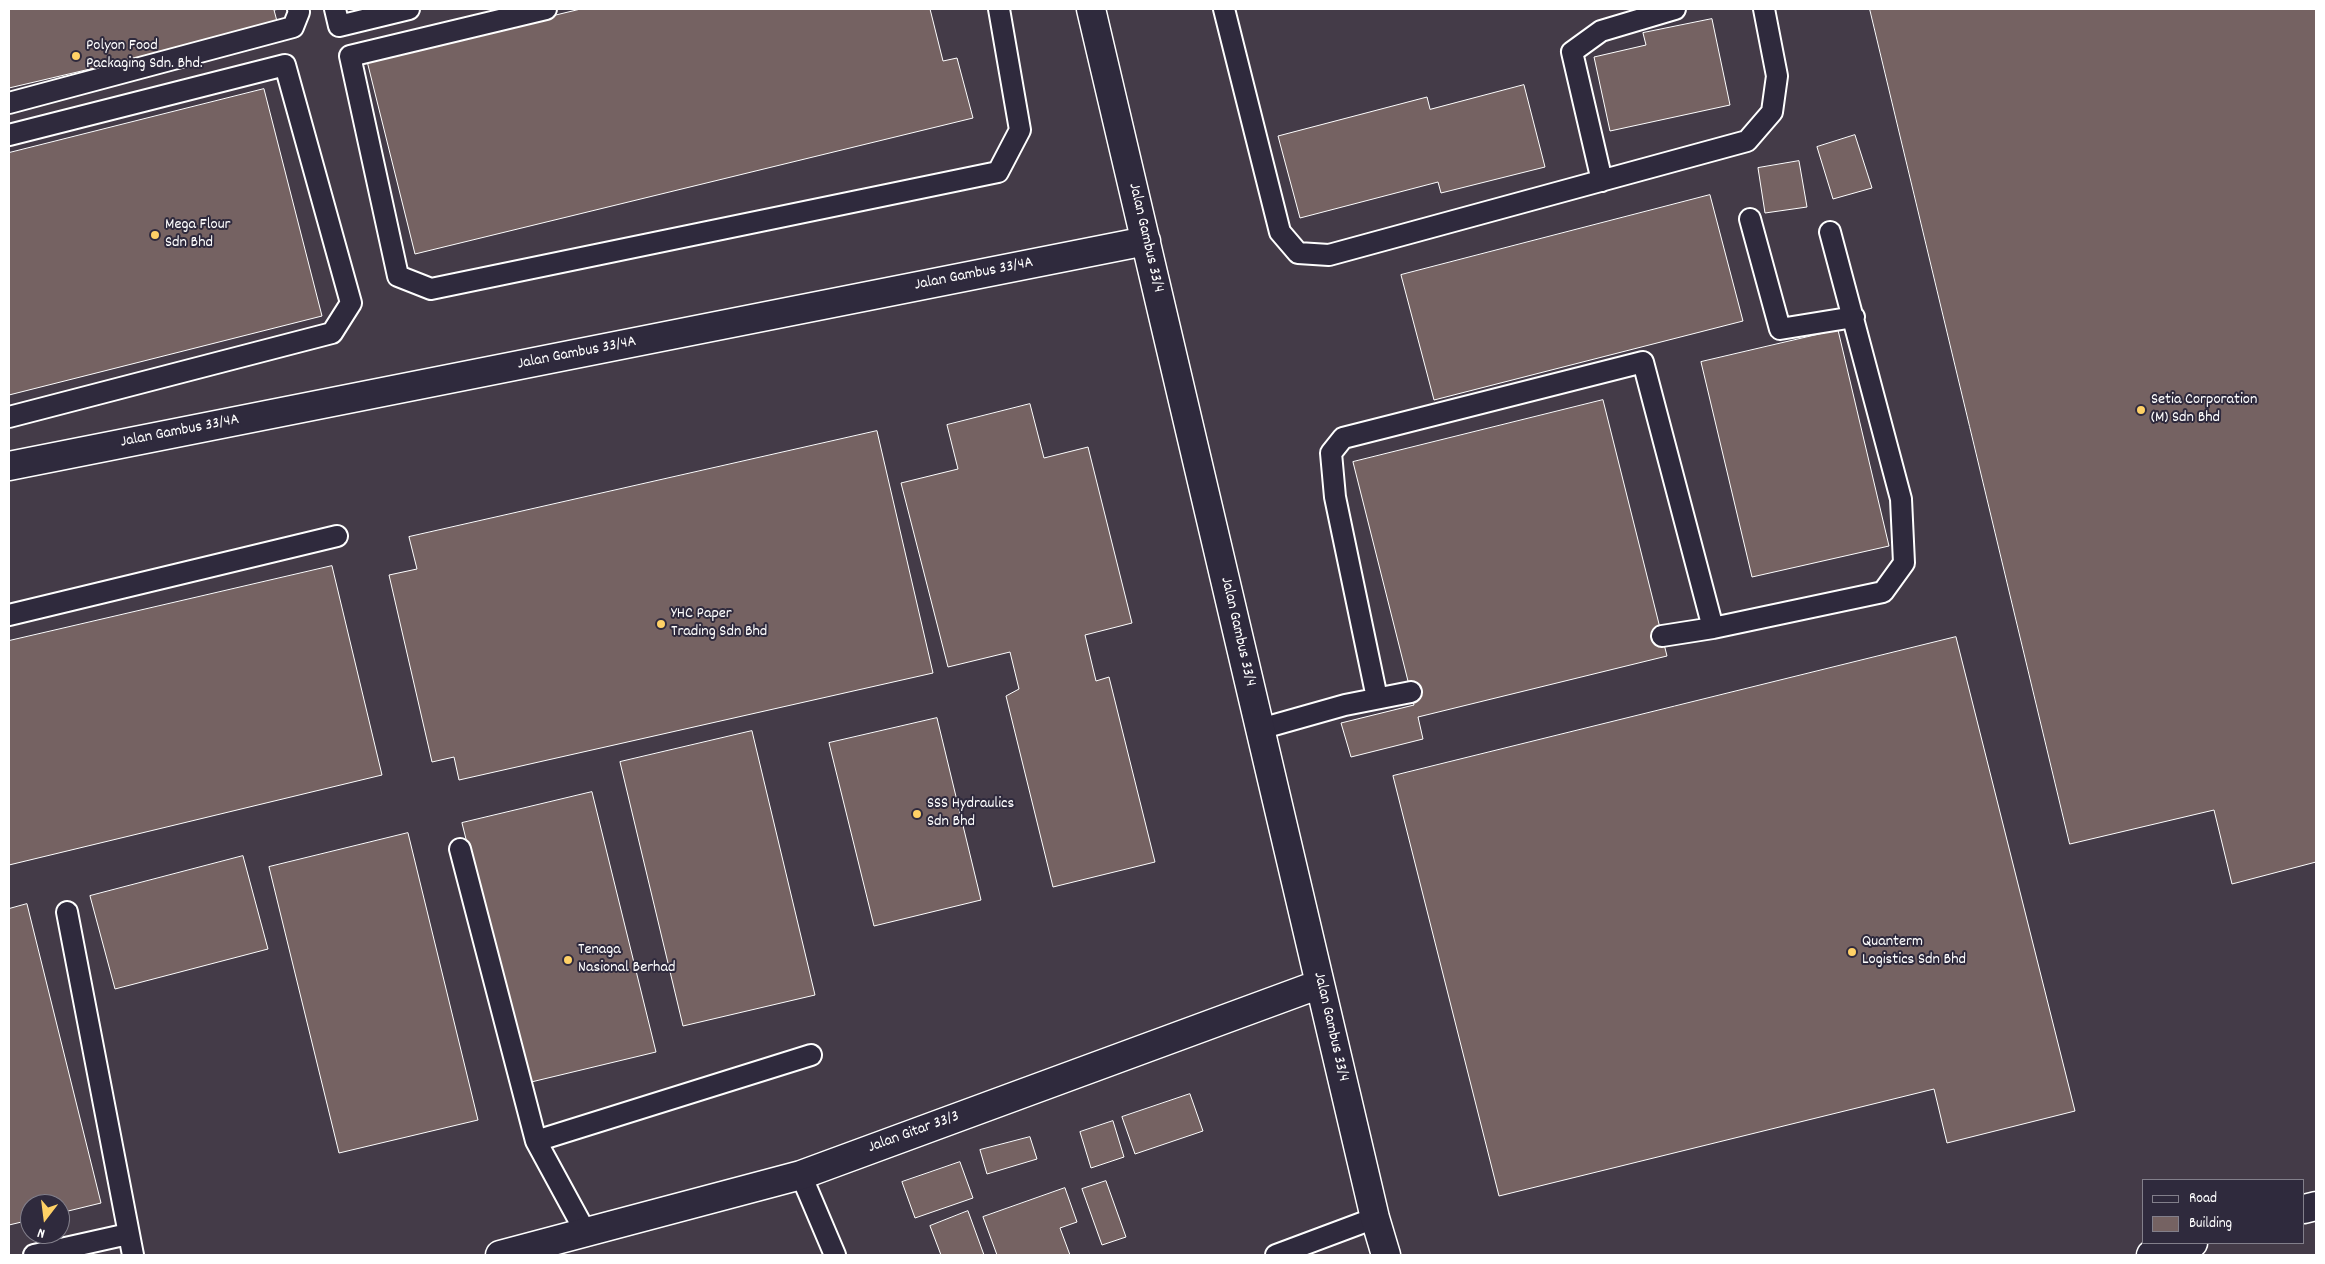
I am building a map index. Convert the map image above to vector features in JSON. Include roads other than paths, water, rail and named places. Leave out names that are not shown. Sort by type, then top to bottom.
[{"type":"street","name":"Jalan Gambus 33/4","points":[[1091,9],[1374,1218],[1386,1255]]},
{"type":"street","name":"Jalan Gambus 33/4A","points":[[9,466],[1146,241]]},
{"type":"street","name":"Jalan Gitar 33/3","points":[[500,1255],[800,1174],[1320,984]]},
{"type":"street","points":[[2151,1255],[2189,1244]]},
{"type":"lane","points":[[9,103],[293,27],[299,12],[298,9]]},
{"type":"lane","points":[[335,9],[339,26],[409,9]]},
{"type":"lane","points":[[546,9],[350,56],[398,276],[431,289],[998,172],[1020,130],[999,9]]},
{"type":"lane","points":[[1224,9],[1280,232],[1298,253],[1329,256],[1747,141],[1772,112],[1775,94],[1777,76],[1764,9]]},
{"type":"lane","points":[[1602,180],[1572,52],[1601,30],[1675,9]]},
{"type":"lane","points":[[9,135],[285,65],[351,302],[332,333],[9,416]]},
{"type":"lane","points":[[1750,219],[1780,329],[1854,317]]},
{"type":"lane","points":[[1662,636],[1713,628],[1883,592],[1904,563],[1901,499],[1830,232]]},
{"type":"lane","points":[[1377,698],[1335,497],[1331,453],[1343,438],[1643,362],[1713,628]]},
{"type":"lane","points":[[9,615],[337,536]]},
{"type":"lane","points":[[1260,729],[1345,705],[1410,692]]},
{"type":"lane","points":[[460,849],[536,1141],[586,1233]]},
{"type":"lane","points":[[67,912],[133,1255]]},
{"type":"lane","points":[[536,1141],[811,1055]]},
{"type":"lane","points":[[800,1174],[836,1255]]},
{"type":"lane","points":[[1276,1255],[1374,1218]]},
{"type":"lane","points":[[34,1255],[128,1234]]},
{"type":"place","name":"Polyon Food Packaging Sdn. Bhd.","points":[[76,56]]},
{"type":"place","name":"Mega Flour Sdn Bhd","points":[[155,235]]},
{"type":"place","name":"Setia Corporation (M) Sdn Bhd","points":[[2141,410]]},
{"type":"place","name":"YHC Paper Trading Sdn Bhd","points":[[661,624]]},
{"type":"place","name":"SSS Hydraulics Sdn Bhd","points":[[917,814]]},
{"type":"place","name":"Quanterm Logistics Sdn Bhd","points":[[1852,952]]},
{"type":"place","name":"Tenaga Nasional Berhad","points":[[568,960]]}]
